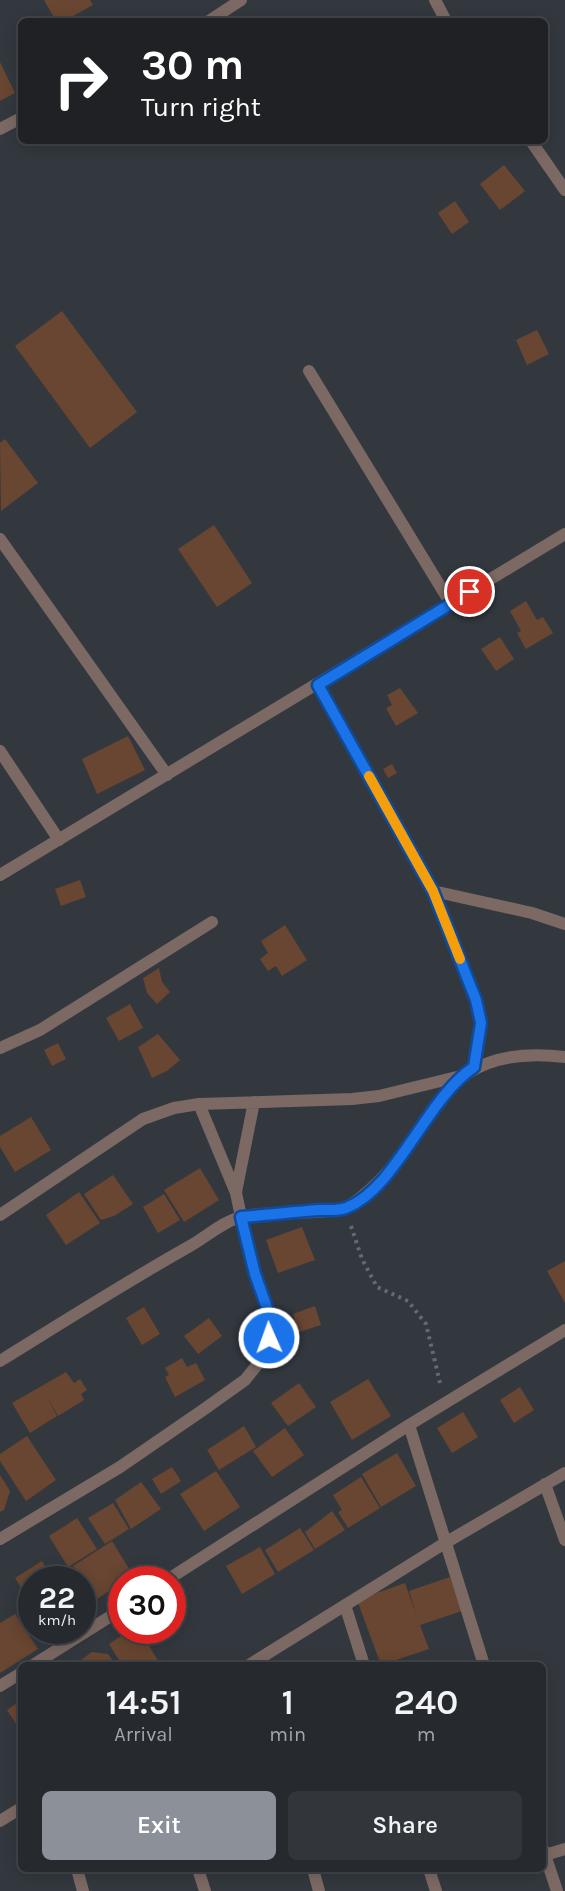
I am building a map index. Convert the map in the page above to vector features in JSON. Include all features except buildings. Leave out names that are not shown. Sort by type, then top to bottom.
[{"type":"street","points":[[214,18],[241,0]]},
{"type":"street","points":[[435,0],[445,18]]},
{"type":"street","points":[[0,129],[18,120]]},
{"type":"street","points":[[533,144],[565,190]]},
{"type":"street","points":[[309,371],[451,604]]},
{"type":"street","points":[[0,875],[565,534]]},
{"type":"street","points":[[0,539],[167,775]]},
{"type":"street","points":[[318,685],[433,891],[476,1000],[481,1023],[474,1067]]},
{"type":"street","points":[[0,751],[59,840]]},
{"type":"street","points":[[433,891],[532,913],[565,924]]},
{"type":"street","points":[[0,1048],[40,1030],[212,922]]},
{"type":"street","points":[[0,1361],[241,1217],[345,1208],[371,1191],[390,1169],[429,1112],[460,1076],[474,1067],[529,1054],[565,1057]]},
{"type":"street","points":[[0,1215],[143,1119],[174,1108],[199,1104],[370,1097],[460,1076]]},
{"type":"street","points":[[236,1193],[254,1102]]},
{"type":"street","points":[[0,1539],[120,1467],[245,1380],[261,1360],[269,1338],[271,1319],[255,1274],[236,1193],[199,1104]]},
{"type":"street","points":[[186,1568],[444,1403],[565,1330]]},
{"type":"street","points":[[409,1425],[483,1662]]},
{"type":"street","points":[[254,1662],[445,1543],[565,1473]]},
{"type":"street","points":[[545,1484],[565,1540]]},
{"type":"street","points":[[345,1605],[363,1662]]},
{"type":"street","points":[[38,1662],[108,1618]]},
{"type":"street","points":[[0,1686],[18,1675]]},
{"type":"street","points":[[0,1821],[18,1810]]},
{"type":"street","points":[[546,1852],[565,1849]]},
{"type":"street","points":[[546,1858],[556,1891]]},
{"type":"street","points":[[78,1872],[83,1891]]},
{"type":"street","points":[[199,1872],[205,1891]]},
{"type":"street","points":[[314,1872],[320,1891]]},
{"type":"street","points":[[430,1872],[436,1891]]},
{"type":"path","points":[[345,1208],[362,1259],[377,1287],[408,1301],[426,1324],[444,1403]]},
{"type":"slow traffic","points":[[369,776],[433,891],[460,959]]},
{"type":"route","points":[[269,1338],[271,1319],[249,1254],[241,1217],[345,1208],[371,1191],[390,1169],[429,1112],[460,1076],[474,1067],[480,1042],[481,1023],[476,1000],[433,891],[318,685],[470,592]]}]
